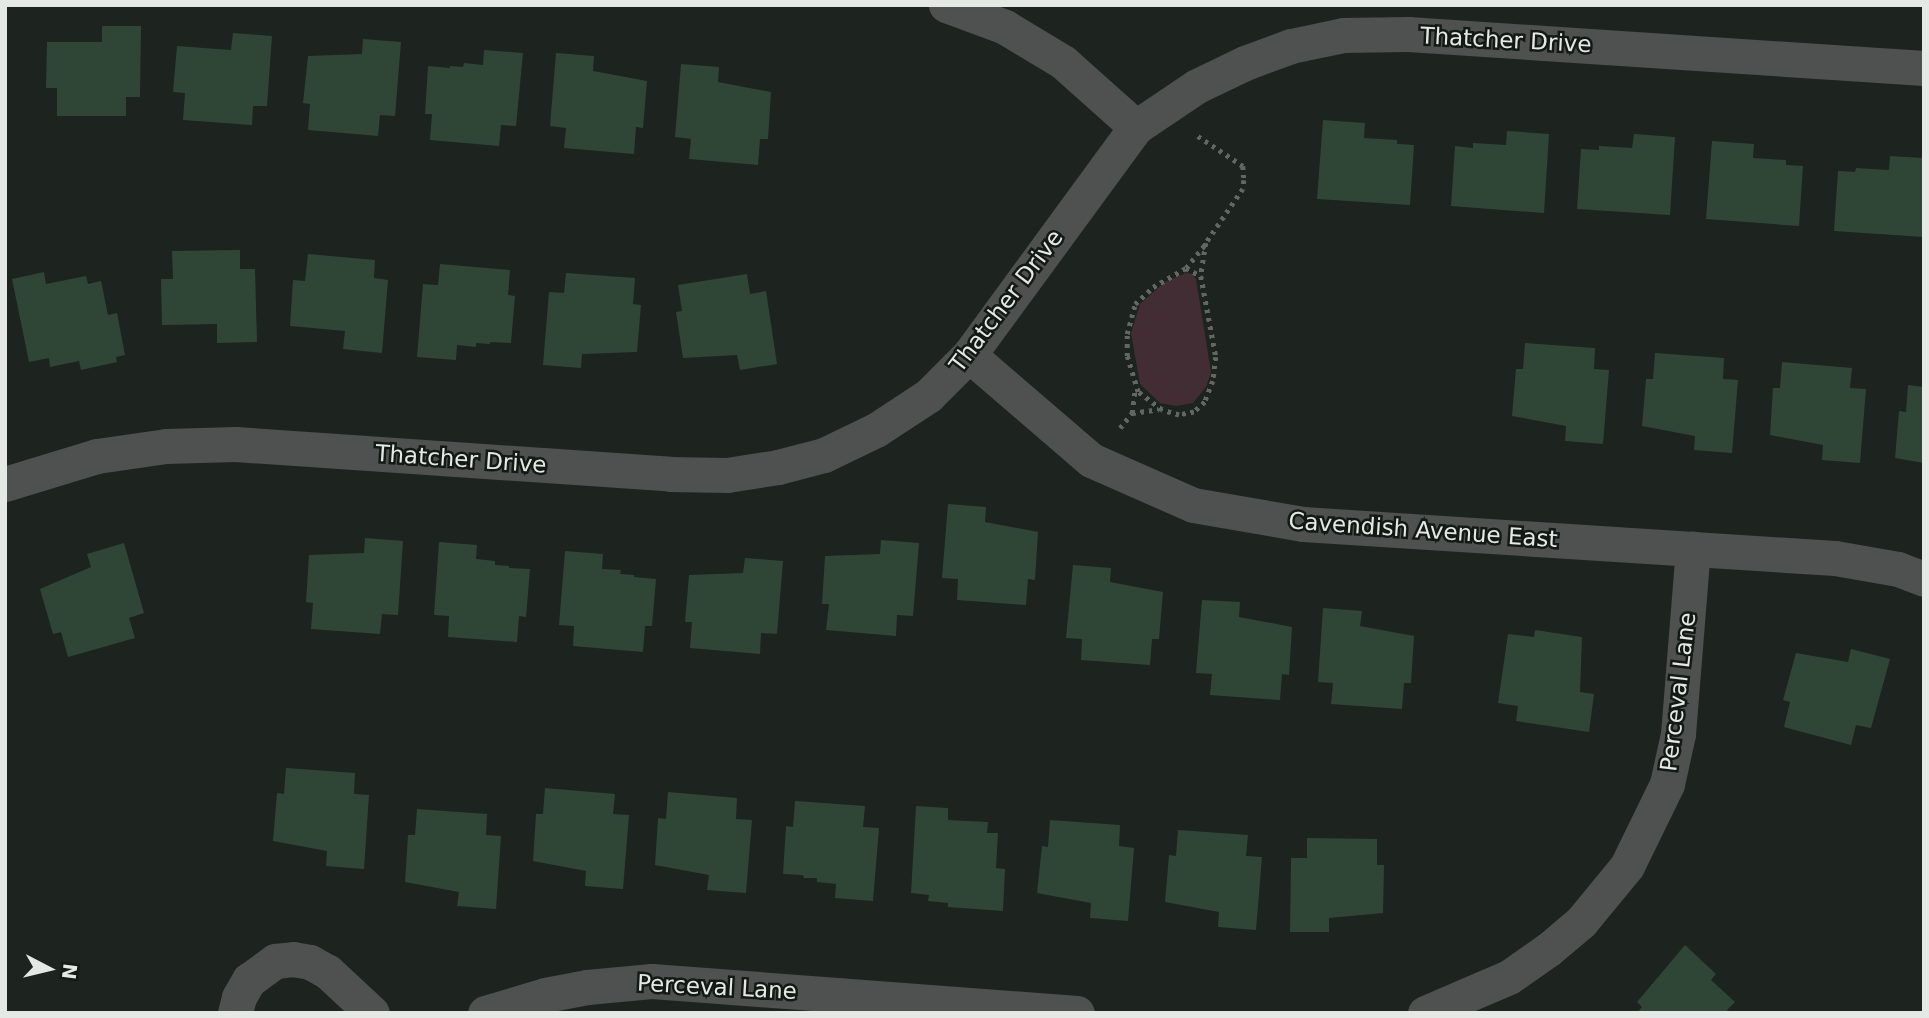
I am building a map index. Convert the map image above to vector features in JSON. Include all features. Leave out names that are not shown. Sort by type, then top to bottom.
[{"type":"street","points":[[946,5],[1005,27],[1063,62],[1136,127]]},
{"type":"street","name":"Thatcher Drive","points":[[5,484],[97,456],[166,446],[235,444],[670,474],[727,475],[778,467],[824,455],[876,430],[929,396],[969,355],[1136,127],[1197,86],[1245,63],[1291,46],[1343,35],[1408,34],[1924,68]]},
{"type":"street","name":"Cavendish Avenue East","points":[[969,355],[1091,460],[1193,505],[1303,524],[1835,558],[1885,566],[1924,579]]},
{"type":"street","name":"Perceval Lane","points":[[1425,1013],[1509,977],[1549,949],[1581,922],[1627,866],[1667,784],[1678,734],[1693,549]]},
{"type":"street","points":[[235,1013],[239,997],[256,974],[275,961],[293,958],[310,962],[328,972],[372,1013]]},
{"type":"street","name":"Perceval Lane","points":[[485,1013],[545,995],[652,981],[1077,1013]]},
{"type":"path","points":[[1120,428],[1132,413],[1135,386],[1127,356],[1130,317],[1135,304],[1153,287],[1186,268],[1243,189],[1242,166],[1198,136]]},
{"type":"path","points":[[1135,386],[1149,403],[1179,415],[1194,412],[1205,402],[1213,381],[1216,357],[1201,276],[1206,243]]},
{"type":"path","points":[[1186,268],[1201,276]]},
{"type":"path","points":[[1132,413],[1160,409]]},
{"type":"shaded area","points":[[1186,273],[1192,274],[1196,279],[1211,372],[1206,387],[1193,403],[1176,406],[1160,403],[1140,384],[1131,333],[1140,304],[1165,282]]},
{"type":"building","points":[[102,26],[141,26],[140,97],[126,97],[126,116],[57,116],[57,88],[46,88],[47,42],[102,42]]},
{"type":"building","points":[[233,33],[272,36],[267,106],[253,106],[252,125],[183,120],[185,93],[173,92],[177,46],[231,50]]},
{"type":"building","points":[[363,39],[401,42],[395,116],[380,115],[378,136],[308,130],[310,104],[303,103],[308,56],[362,54]]},
{"type":"building","points":[[484,50],[523,53],[516,126],[501,125],[499,146],[430,140],[432,114],[425,114],[428,66],[450,68],[463,67],[464,63],[483,65]]},
{"type":"building","points":[[556,53],[594,56],[593,71],[647,81],[643,128],[636,127],[634,154],[564,148],[566,128],[550,126]]},
{"type":"building","points":[[681,64],[719,67],[718,82],[771,92],[768,139],[760,139],[758,165],[689,159],[691,139],[675,137]]},
{"type":"building","points":[[1323,120],[1365,123],[1364,138],[1397,140],[1397,144],[1414,145],[1410,205],[1317,199]]},
{"type":"building","points":[[1507,131],[1549,134],[1544,213],[1451,206],[1455,146],[1473,148],[1473,143],[1506,145]]},
{"type":"building","points":[[1634,134],[1675,137],[1670,215],[1577,209],[1581,149],[1599,150],[1599,146],[1632,148]]},
{"type":"building","points":[[1712,141],[1754,144],[1753,158],[1786,160],[1786,165],[1803,166],[1799,226],[1706,219]]},
{"type":"building","points":[[1890,156],[1924,158],[1924,237],[1834,231],[1838,171],[1855,172],[1856,168],[1889,170]]},
{"type":"building","points":[[240,250],[240,269],[255,269],[257,342],[217,343],[217,324],[162,325],[161,279],[173,279],[172,251]]},
{"type":"building","points":[[308,254],[375,260],[374,278],[388,280],[382,353],[343,349],[345,331],[290,326],[293,280],[305,281]]},
{"type":"building","points":[[440,264],[510,270],[508,295],[515,296],[511,343],[476,343],[476,347],[457,345],[456,360],[417,357],[423,284],[438,285]]},
{"type":"building","points":[[44,272],[46,284],[86,276],[88,284],[101,281],[108,315],[117,313],[125,355],[116,357],[117,362],[81,370],[79,361],[50,367],[49,358],[29,362],[12,279]]},
{"type":"building","points":[[566,273],[635,278],[633,304],[641,305],[637,352],[582,354],[581,368],[543,365],[549,292],[564,293]]},
{"type":"building","points":[[747,274],[750,294],[766,291],[777,364],[740,370],[737,355],[683,358],[676,312],[682,311],[678,285]]},
{"type":"building","points":[[1525,343],[1595,348],[1594,369],[1609,370],[1603,444],[1565,441],[1566,426],[1512,416],[1516,369],[1523,369]]},
{"type":"building","points":[[1655,353],[1724,358],[1723,379],[1738,380],[1732,453],[1694,450],[1695,436],[1642,426],[1646,379],[1653,379]]},
{"type":"building","points":[[1782,362],[1852,368],[1850,388],[1866,389],[1860,463],[1822,460],[1823,445],[1770,435],[1773,388],[1780,388]]},
{"type":"building","points":[[1908,385],[1924,387],[1924,463],[1895,458],[1899,411],[1906,412]]},
{"type":"building","points":[[948,504],[986,507],[985,522],[1038,532],[1035,580],[1028,579],[1026,605],[957,600],[958,579],[942,578]]},
{"type":"building","points":[[365,538],[403,541],[398,615],[382,614],[380,634],[311,629],[313,603],[306,602],[309,555],[364,553]]},
{"type":"building","points":[[881,540],[919,543],[913,616],[897,615],[896,636],[826,630],[829,604],[822,604],[825,556],[880,554]]},
{"type":"building","points":[[439,542],[477,545],[476,559],[495,561],[495,565],[509,568],[530,569],[526,617],[519,616],[517,642],[448,637],[449,616],[434,615]]},
{"type":"building","points":[[124,543],[144,613],[129,618],[135,638],[68,657],[61,632],[53,634],[40,589],[91,567],[87,554]]},
{"type":"building","points":[[565,551],[603,554],[602,569],[621,570],[620,574],[656,579],[652,626],[645,626],[643,652],[573,646],[574,626],[559,625]]},
{"type":"building","points":[[745,558],[783,561],[777,634],[761,633],[760,654],[690,648],[692,622],[685,622],[689,575],[743,573]]},
{"type":"building","points":[[1073,565],[1111,568],[1110,582],[1163,592],[1159,639],[1152,639],[1150,665],[1081,660],[1082,639],[1066,638]]},
{"type":"building","points":[[1202,600],[1240,602],[1239,617],[1292,627],[1289,675],[1282,674],[1280,700],[1210,695],[1212,674],[1196,673]]},
{"type":"building","points":[[1323,608],[1362,611],[1360,626],[1414,636],[1411,683],[1404,683],[1402,709],[1331,704],[1333,683],[1318,682]]},
{"type":"building","points":[[1535,630],[1582,637],[1580,692],[1594,694],[1589,732],[1516,721],[1518,706],[1498,703],[1508,634],[1534,637]]},
{"type":"building","points":[[1851,649],[1890,659],[1871,728],[1856,725],[1851,745],[1784,727],[1790,702],[1783,700],[1796,653],[1848,662]]},
{"type":"building","points":[[286,768],[355,773],[354,794],[369,795],[364,869],[326,866],[327,851],[273,841],[277,793],[284,794]]},
{"type":"building","points":[[545,788],[615,794],[613,814],[629,815],[623,889],[585,886],[586,871],[533,861],[536,814],[543,814]]},
{"type":"building","points":[[668,792],[737,798],[736,819],[752,820],[746,893],[707,890],[709,875],[655,865],[658,818],[666,819]]},
{"type":"building","points":[[795,801],[865,806],[863,827],[879,828],[873,901],[835,898],[836,884],[817,882],[817,878],[804,878],[803,875],[783,874],[786,826],[793,827]]},
{"type":"building","points":[[916,806],[948,808],[948,820],[988,822],[987,833],[998,833],[996,868],[1005,869],[1003,911],[948,907],[948,903],[928,901],[929,895],[911,893]]},
{"type":"building","points":[[417,809],[487,814],[486,835],[501,836],[496,909],[457,906],[459,892],[405,882],[408,835],[415,835]]},
{"type":"building","points":[[1050,820],[1120,825],[1119,846],[1134,848],[1128,921],[1090,918],[1091,903],[1037,893],[1042,846],[1048,847]]},
{"type":"building","points":[[1178,830],[1248,835],[1246,856],[1262,857],[1256,930],[1218,927],[1219,912],[1165,902],[1169,855],[1176,856]]},
{"type":"building","points":[[1307,838],[1377,839],[1377,865],[1384,865],[1383,913],[1329,918],[1329,932],[1290,932],[1291,858],[1307,858]]},
{"type":"building","points":[[1685,945],[1716,974],[1711,980],[1735,1002],[1727,1010],[1729,1013],[1637,1013],[1642,1007],[1637,1002]]}]
